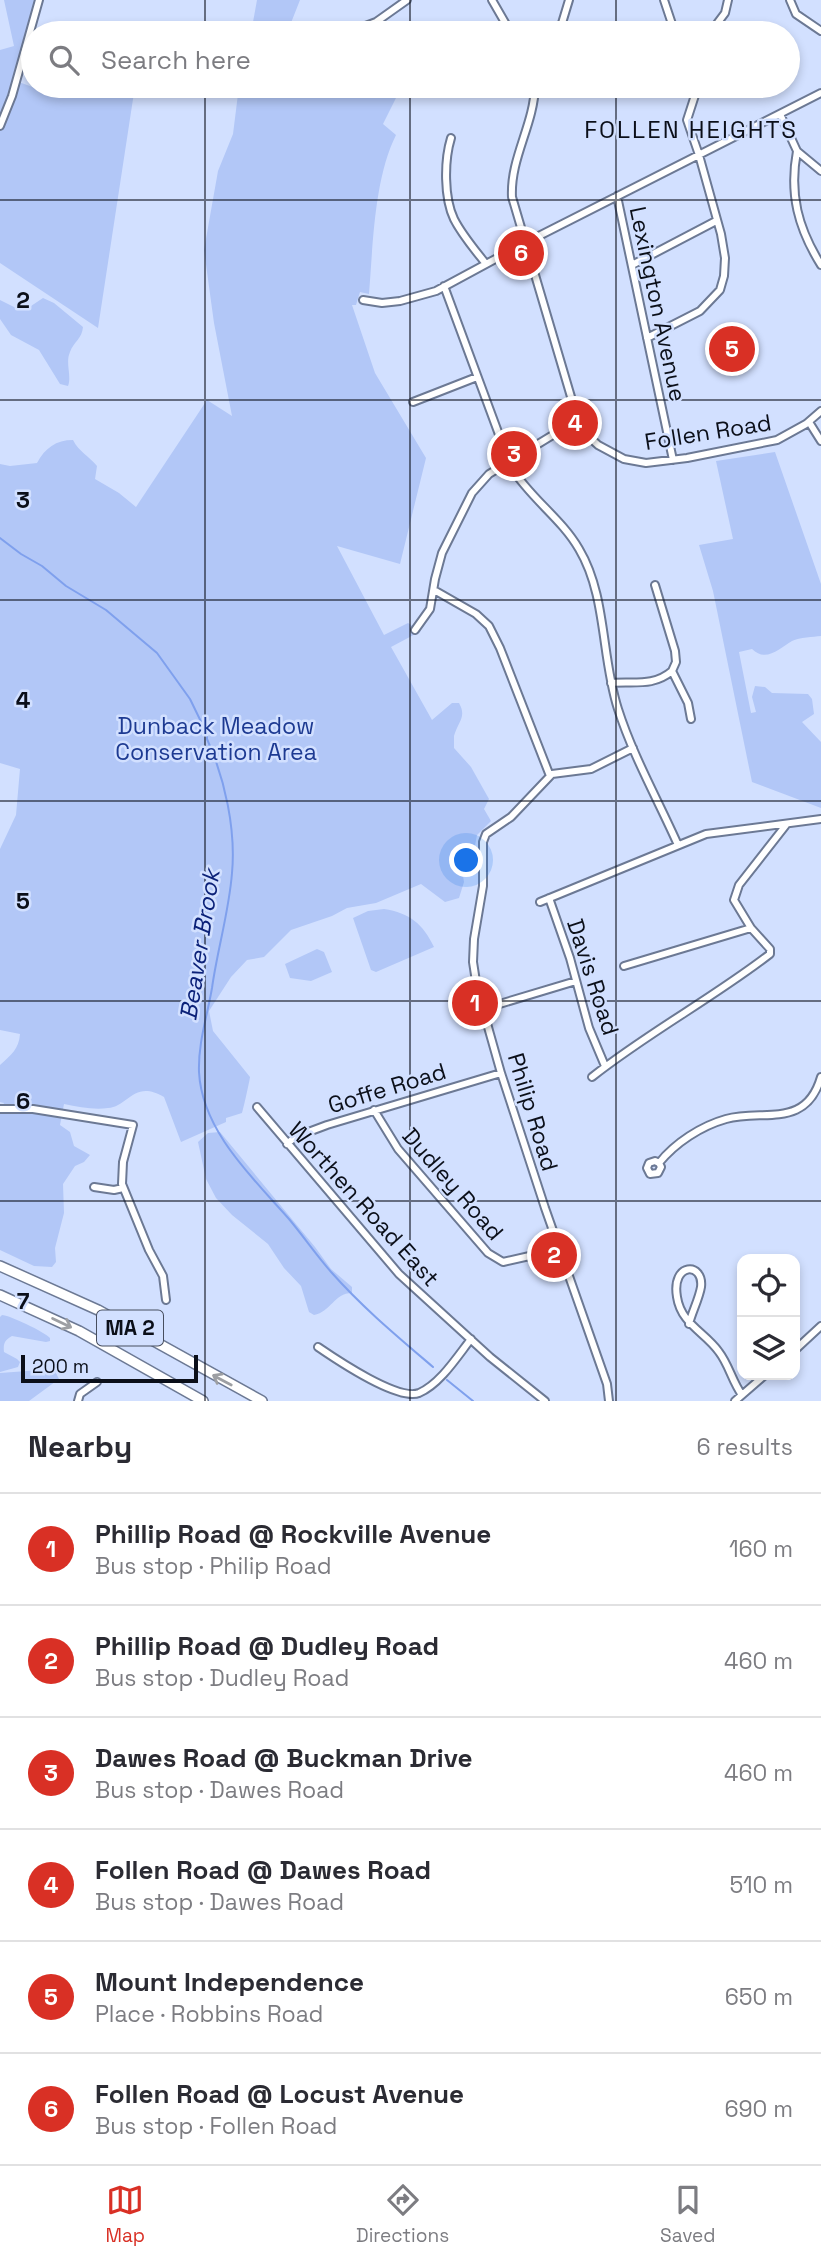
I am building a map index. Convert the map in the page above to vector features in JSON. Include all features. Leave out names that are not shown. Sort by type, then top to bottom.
[{"type":"highway","name":"MA 2","points":[[0,1266],[49,1286],[107,1315],[262,1401]]},
{"type":"highway","name":"MA 2","points":[[0,1295],[79,1331],[203,1401]]},
{"type":"street","points":[[33,21],[39,0]]},
{"type":"street","points":[[377,21],[408,0]]},
{"type":"street","points":[[492,0],[504,21]]},
{"type":"street","points":[[563,21],[569,0]]},
{"type":"street","points":[[664,0],[671,21]]},
{"type":"street","points":[[719,21],[725,13],[728,0]]},
{"type":"street","points":[[790,0],[796,15],[821,31]]},
{"type":"street","points":[[0,126],[21,64]]},
{"type":"street","points":[[363,300],[382,303],[423,296],[821,93]]},
{"type":"street","name":"Follen Road","points":[[535,98],[512,174],[512,197],[562,368],[585,433],[598,445],[624,459],[646,463],[776,440],[791,434],[821,411]]},
{"type":"street","points":[[535,105],[537,98]]},
{"type":"street","points":[[647,338],[700,311],[712,302],[720,290],[725,258],[699,155],[687,120],[694,98]]},
{"type":"street","points":[[780,114],[797,151],[821,171]]},
{"type":"street","points":[[451,138],[447,161],[450,206],[463,233],[486,264]]},
{"type":"street","points":[[797,151],[794,201],[808,244],[821,265]]},
{"type":"street","name":"Lexington Avenue","points":[[617,196],[673,460]]},
{"type":"street","points":[[632,265],[716,221]]},
{"type":"street","points":[[444,286],[509,462],[528,492],[557,521],[579,549],[595,591],[617,708],[678,845]]},
{"type":"street","points":[[413,402],[477,377]]},
{"type":"street","points":[[415,630],[430,609],[442,553],[472,492],[489,474],[579,419]]},
{"type":"street","points":[[808,422],[821,441]]},
{"type":"street","points":[[611,683],[649,683],[664,679],[672,671],[676,662],[675,651],[655,585]]},
{"type":"street","points":[[434,590],[477,614],[489,626],[550,776],[563,771],[590,769],[633,748]]},
{"type":"street","points":[[672,671],[688,703],[691,719]]},
{"type":"street","name":"Philip Road","points":[[550,776],[511,817],[486,834],[483,842],[483,887],[473,961],[477,988],[501,1073],[607,1384],[609,1401]]},
{"type":"street","points":[[540,902],[706,834],[819,820],[821,828]]},
{"type":"street","points":[[592,1077],[635,1044],[770,954],[770,949],[736,908],[734,900],[735,893],[762,854],[786,825]]},
{"type":"street","name":"Davis Road","points":[[549,898],[589,1028],[605,1066]]},
{"type":"street","points":[[624,966],[751,928]]},
{"type":"street","points":[[483,1009],[576,981]]},
{"type":"street","name":"Goffe Road","points":[[287,1144],[308,1132],[374,1110],[501,1073]]},
{"type":"street","points":[[659,1163],[680,1143],[719,1121],[745,1116],[778,1116],[797,1109],[812,1096],[821,1077]]},
{"type":"street","name":"Worthen Road East","points":[[257,1107],[399,1274],[545,1401]]},
{"type":"street","points":[[0,1109],[33,1109],[133,1125],[121,1176],[123,1188],[163,1276],[166,1300]]},
{"type":"street","name":"Dudley Road","points":[[374,1110],[398,1149],[478,1244],[494,1258],[503,1262],[516,1261],[558,1246]]},
{"type":"street","points":[[94,1187],[114,1190],[123,1188]]},
{"type":"street","points":[[689,1324],[701,1288],[701,1277],[691,1270],[682,1271],[678,1275],[676,1285],[679,1307],[689,1324],[717,1349],[742,1395]]},
{"type":"street","points":[[800,1345],[821,1326]]},
{"type":"street","points":[[318,1347],[393,1391],[410,1396],[428,1387],[447,1369],[471,1339]]},
{"type":"street","points":[[736,1401],[759,1380]]},
{"type":"street","points":[[78,1401],[80,1394],[97,1382]]},
{"type":"green space","points":[[4,0],[37,0],[31,21],[21,21],[21,53],[13,80],[21,83],[21,98],[133,98],[98,328],[0,263],[0,50],[14,46]]},
{"type":"green space","points":[[257,0],[300,0],[292,21],[253,21]]},
{"type":"green space","name":"Dunback Meadow Conservation Area","points":[[238,98],[396,98],[383,124],[396,135],[379,192],[369,294],[360,292],[356,305],[352,305],[375,373],[426,458],[400,564],[337,546],[384,635],[408,623],[421,631],[391,647],[432,720],[452,703],[459,703],[462,716],[454,736],[454,748],[471,767],[489,799],[484,809],[491,821],[477,835],[474,851],[460,858],[464,882],[459,898],[445,902],[421,884],[376,903],[347,908],[291,930],[264,957],[247,960],[231,977],[209,1011],[213,1031],[250,1077],[242,1113],[226,1118],[226,1122],[181,1142],[164,1097],[154,1092],[138,1092],[115,1107],[108,1108],[64,1104],[60,1125],[70,1132],[74,1146],[90,1155],[75,1166],[63,1184],[64,1213],[55,1248],[56,1262],[52,1267],[34,1266],[0,1250],[0,1114],[4,1103],[0,1102],[0,1065],[16,1048],[20,1034],[0,1030],[0,849],[16,815],[20,769],[0,763],[0,464],[10,466],[37,463],[52,446],[61,441],[73,440],[97,466],[95,479],[136,507],[207,400],[232,416],[214,323],[204,250],[218,171],[233,134]]},
{"type":"green space","points":[[43,298],[54,303],[83,327],[69,356],[68,386],[60,384],[39,350],[11,335],[0,319],[0,300],[18,309],[31,306]]},
{"type":"green space","points":[[775,452],[821,584],[821,636],[792,641],[768,654],[762,655],[752,649],[739,652],[751,713],[756,712],[752,697],[755,686],[765,687],[772,693],[808,694],[812,699],[814,714],[802,722],[821,742],[821,808],[752,782],[713,591],[699,545],[733,539],[716,461]]},
{"type":"green space","points":[[384,909],[401,913],[415,921],[434,947],[376,972],[371,970],[353,918],[368,911]]},
{"type":"green space","points":[[317,949],[324,952],[332,972],[311,981],[290,978],[285,964]]},
{"type":"green space","points":[[220,1132],[331,1269],[352,1287],[352,1293],[341,1296],[320,1313],[314,1315],[309,1312],[301,1286],[284,1268],[268,1244],[232,1215],[216,1198],[206,1179],[198,1142],[208,1133]]},
{"type":"green space","points":[[2,1315],[47,1335],[50,1341],[10,1337],[4,1344],[4,1352],[20,1362],[18,1367],[0,1372],[0,1317]]},
{"type":"green space","points":[[54,1369],[59,1379],[29,1401],[0,1401],[0,1373]]},
{"type":"waterway","name":"Beaver Brook","points":[[0,538],[66,586],[106,610],[157,653],[190,699],[207,734],[219,771],[231,822],[233,857],[228,902],[200,1051],[202,1094],[209,1114],[219,1134],[245,1170],[332,1273],[368,1310],[433,1367]]},
{"type":"waterway","name":"Beaver Brook","points":[[447,1380],[473,1401]]},
{"type":"place","name":"Follen Road @ Locust Avenue","points":[[521,253]]},
{"type":"place","name":"Mount Independence","points":[[732,349]]},
{"type":"place","name":"Follen Road @ Dawes Road","points":[[575,423]]},
{"type":"place","name":"Dawes Road @ Buckman Drive","points":[[514,454]]},
{"type":"place","name":"Phillip Road @ Rockville Avenue","points":[[475,1003]]},
{"type":"place","name":"Phillip Road @ Dudley Road","points":[[554,1255]]},
{"type":"district","name":"FOLLEN HEIGHTS","points":[[691,130]]}]
